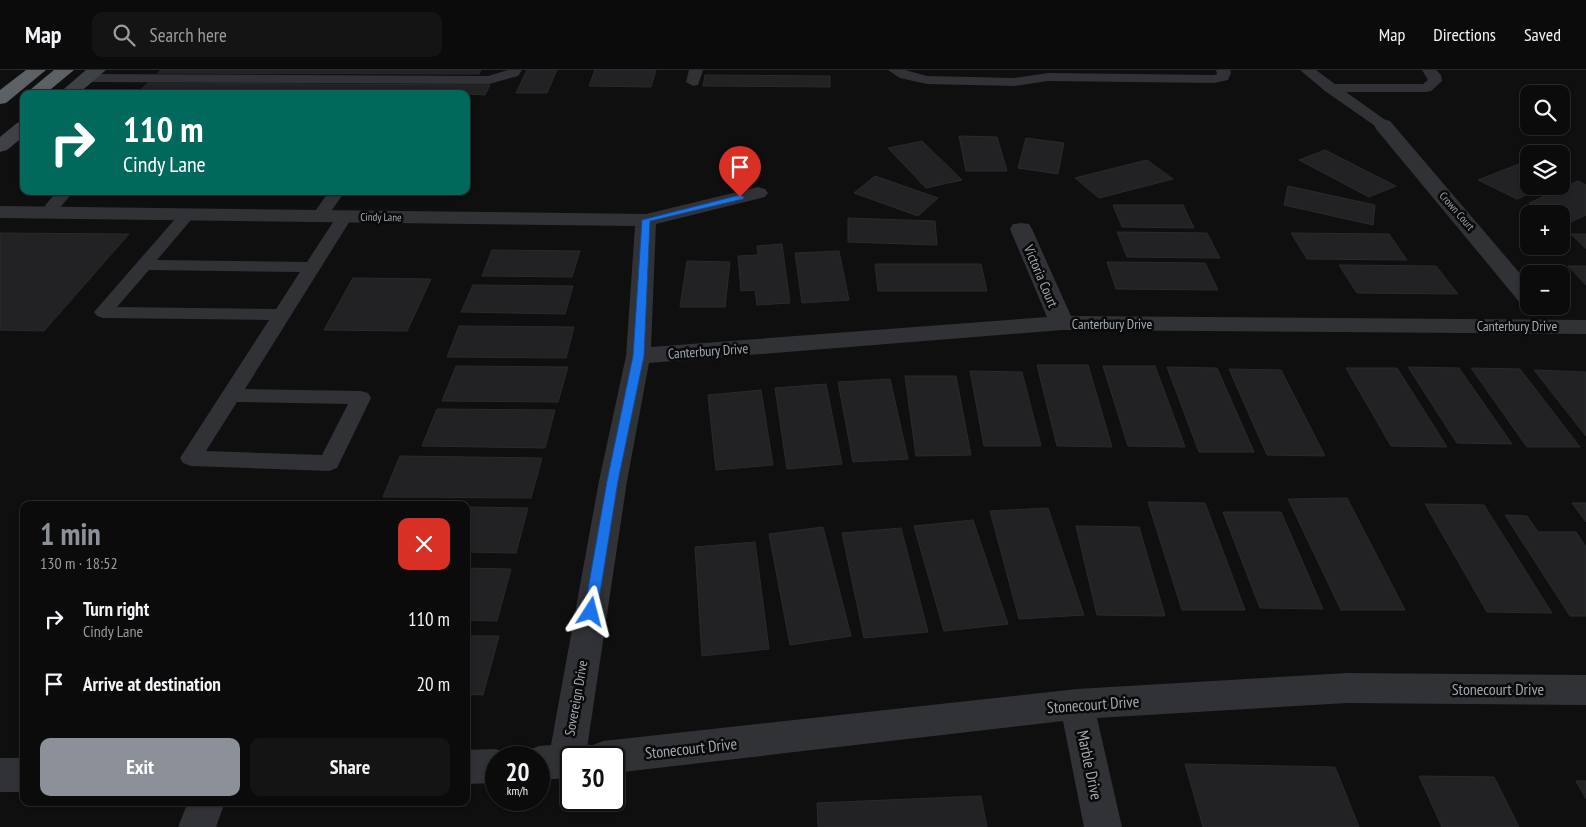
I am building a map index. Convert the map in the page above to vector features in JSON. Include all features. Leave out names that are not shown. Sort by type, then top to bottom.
[{"type":"highway","points":[[4,107],[37,70]]},
{"type":"highway","points":[[39,90],[65,70]]},
{"type":"highway","points":[[4,107],[20,103]]},
{"type":"main road","points":[[72,90],[92,74]]},
{"type":"main road","points":[[0,146],[20,130]]},
{"type":"street","name":"Crown Court","points":[[1382,125],[1472,229],[1520,289]]},
{"type":"street","name":"Cindy Lane","points":[[0,212],[646,220],[758,193]]},
{"type":"street","name":"Sovereign Drive","points":[[558,762],[638,356],[646,220]]},
{"type":"street","name":"Victoria Court","points":[[1021,229],[1062,323]]},
{"type":"street","points":[[1541,315],[1550,327]]},
{"type":"street","name":"Canterbury Drive","points":[[638,356],[1062,323],[1586,327]]},
{"type":"street","name":"Stonecourt Drive","points":[[625,755],[1077,704],[1347,688],[1586,690]]},
{"type":"street","name":"Marble Drive","points":[[1077,704],[1102,827]]},
{"type":"street","points":[[470,767],[485,766]]},
{"type":"street","points":[[0,775],[20,776]]},
{"type":"street","points":[[196,827],[205,806]]},
{"type":"lane","points":[[92,74],[489,80],[502,78],[513,73],[515,70]]},
{"type":"lane","points":[[895,70],[905,75],[927,80],[1014,82],[1048,77],[1214,79],[1222,77],[1223,70]]},
{"type":"lane","points":[[1307,70],[1382,125]]},
{"type":"lane","points":[[1330,88],[1426,88],[1435,81],[1434,75],[1429,70]]},
{"type":"lane","points":[[47,213],[63,195]]},
{"type":"lane","points":[[320,216],[334,195]]},
{"type":"lane","points":[[188,214],[104,312],[282,315]]},
{"type":"lane","points":[[232,395],[361,398],[329,463],[191,458],[345,216]]},
{"type":"lane","points":[[144,265],[312,267]]},
{"type":"building","points":[[161,70],[481,70],[479,74],[158,73]]},
{"type":"building","points":[[527,70],[557,70],[547,93],[516,93]]},
{"type":"building","points":[[595,70],[656,70],[651,87],[589,86]]},
{"type":"building","points":[[705,75],[830,76],[830,87],[703,86]]},
{"type":"building","points":[[148,83],[490,85],[485,95],[470,94],[470,90],[140,90]]},
{"type":"building","points":[[959,136],[997,137],[1007,171],[966,171]]},
{"type":"building","points":[[1026,138],[1064,143],[1058,174],[1018,168]]},
{"type":"building","points":[[922,141],[962,180],[926,188],[888,148]]},
{"type":"building","points":[[1325,150],[1396,186],[1369,197],[1299,160]]},
{"type":"building","points":[[1147,160],[1173,179],[1099,198],[1075,178]]},
{"type":"building","points":[[1520,164],[1520,195],[1526,195],[1517,199],[1478,180]]},
{"type":"building","points":[[875,176],[938,198],[918,216],[854,193]]},
{"type":"building","points":[[1578,181],[1586,185],[1586,215],[1570,223],[1570,205],[1533,205],[1529,203],[1547,195],[1570,195],[1570,185]]},
{"type":"building","points":[[1288,186],[1375,205],[1373,225],[1284,205]]},
{"type":"building","points":[[1113,205],[1183,205],[1194,228],[1122,227]]},
{"type":"building","points":[[848,218],[935,221],[937,245],[848,242]]},
{"type":"building","points":[[1117,232],[1207,233],[1220,258],[1127,257]]},
{"type":"building","points":[[0,233],[129,234],[44,331],[0,330]]},
{"type":"building","points":[[1291,233],[1389,234],[1407,260],[1307,259]]},
{"type":"building","points":[[1571,234],[1586,234],[1586,249]]},
{"type":"building","points":[[782,244],[790,303],[757,305],[755,290],[741,291],[738,256],[758,255],[757,246]]},
{"type":"building","points":[[492,250],[580,251],[572,277],[482,276]]},
{"type":"building","points":[[839,251],[849,300],[802,303],[795,253]]},
{"type":"building","points":[[687,261],[730,262],[725,307],[680,307]]},
{"type":"building","points":[[1107,262],[1205,263],[1218,290],[1116,289]]},
{"type":"building","points":[[875,264],[981,264],[987,291],[878,291]]},
{"type":"building","points":[[1339,265],[1436,266],[1458,294],[1357,293]]},
{"type":"building","points":[[1570,266],[1586,266],[1586,285],[1570,268]]},
{"type":"building","points":[[353,278],[431,279],[407,331],[324,330]]},
{"type":"building","points":[[473,285],[573,286],[565,314],[461,312]]},
{"type":"building","points":[[459,326],[574,327],[566,358],[447,357]]},
{"type":"building","points":[[1037,365],[1088,365],[1112,447],[1057,446]]},
{"type":"building","points":[[456,366],[568,367],[558,402],[442,401]]},
{"type":"building","points":[[1103,366],[1155,366],[1185,447],[1128,446]]},
{"type":"building","points":[[1167,367],[1217,368],[1254,452],[1199,452]]},
{"type":"building","points":[[1408,367],[1459,368],[1512,444],[1457,443]]},
{"type":"building","points":[[1346,368],[1397,368],[1447,447],[1391,446]]},
{"type":"building","points":[[1471,368],[1520,369],[1580,447],[1527,447]]},
{"type":"building","points":[[1229,369],[1281,370],[1325,456],[1267,455]]},
{"type":"building","points":[[1534,370],[1586,372],[1586,436]]},
{"type":"building","points":[[970,371],[1022,372],[1041,446],[984,446]]},
{"type":"building","points":[[905,376],[956,376],[971,455],[916,456]]},
{"type":"building","points":[[890,379],[908,459],[853,462],[838,382]]},
{"type":"building","points":[[826,384],[842,464],[787,469],[775,388]]},
{"type":"building","points":[[761,390],[773,465],[716,470],[708,395]]},
{"type":"building","points":[[437,409],[555,410],[545,448],[422,446]]},
{"type":"building","points":[[400,456],[542,458],[531,498],[383,497]]},
{"type":"building","points":[[1347,498],[1405,610],[1341,610],[1288,499]]},
{"type":"building","points":[[1148,502],[1205,503],[1245,610],[1182,610]]},
{"type":"building","points":[[1572,503],[1586,503],[1586,522]]},
{"type":"building","points":[[1425,504],[1484,505],[1552,613],[1487,612]]},
{"type":"building","points":[[470,507],[528,508],[516,553],[470,552]]},
{"type":"building","points":[[1048,508],[1084,615],[1019,619],[990,511]]},
{"type":"building","points":[[1223,512],[1281,512],[1323,609],[1260,608]]},
{"type":"building","points":[[1505,515],[1527,516],[1538,532],[1576,532],[1586,547],[1586,616],[1570,616]]},
{"type":"building","points":[[973,520],[1008,624],[944,631],[914,526]]},
{"type":"building","points":[[1076,526],[1139,527],[1165,616],[1097,615]]},
{"type":"building","points":[[823,527],[851,636],[790,645],[769,534]]},
{"type":"building","points":[[901,528],[928,632],[864,638],[842,533]]},
{"type":"building","points":[[755,542],[769,649],[702,656],[695,547]]},
{"type":"building","points":[[470,568],[511,569],[497,621],[470,620]]},
{"type":"building","points":[[470,636],[499,636],[483,695],[470,694]]},
{"type":"building","points":[[1185,764],[1335,767],[1359,827],[1203,827]]},
{"type":"building","points":[[1419,776],[1494,777],[1519,827],[1442,827]]},
{"type":"building","points":[[1576,781],[1586,781],[1586,799]]},
{"type":"building","points":[[981,796],[987,827],[818,827],[817,803]]},
{"type":"route","points":[[591,612],[612,481],[638,356],[646,220],[740,197]]}]
